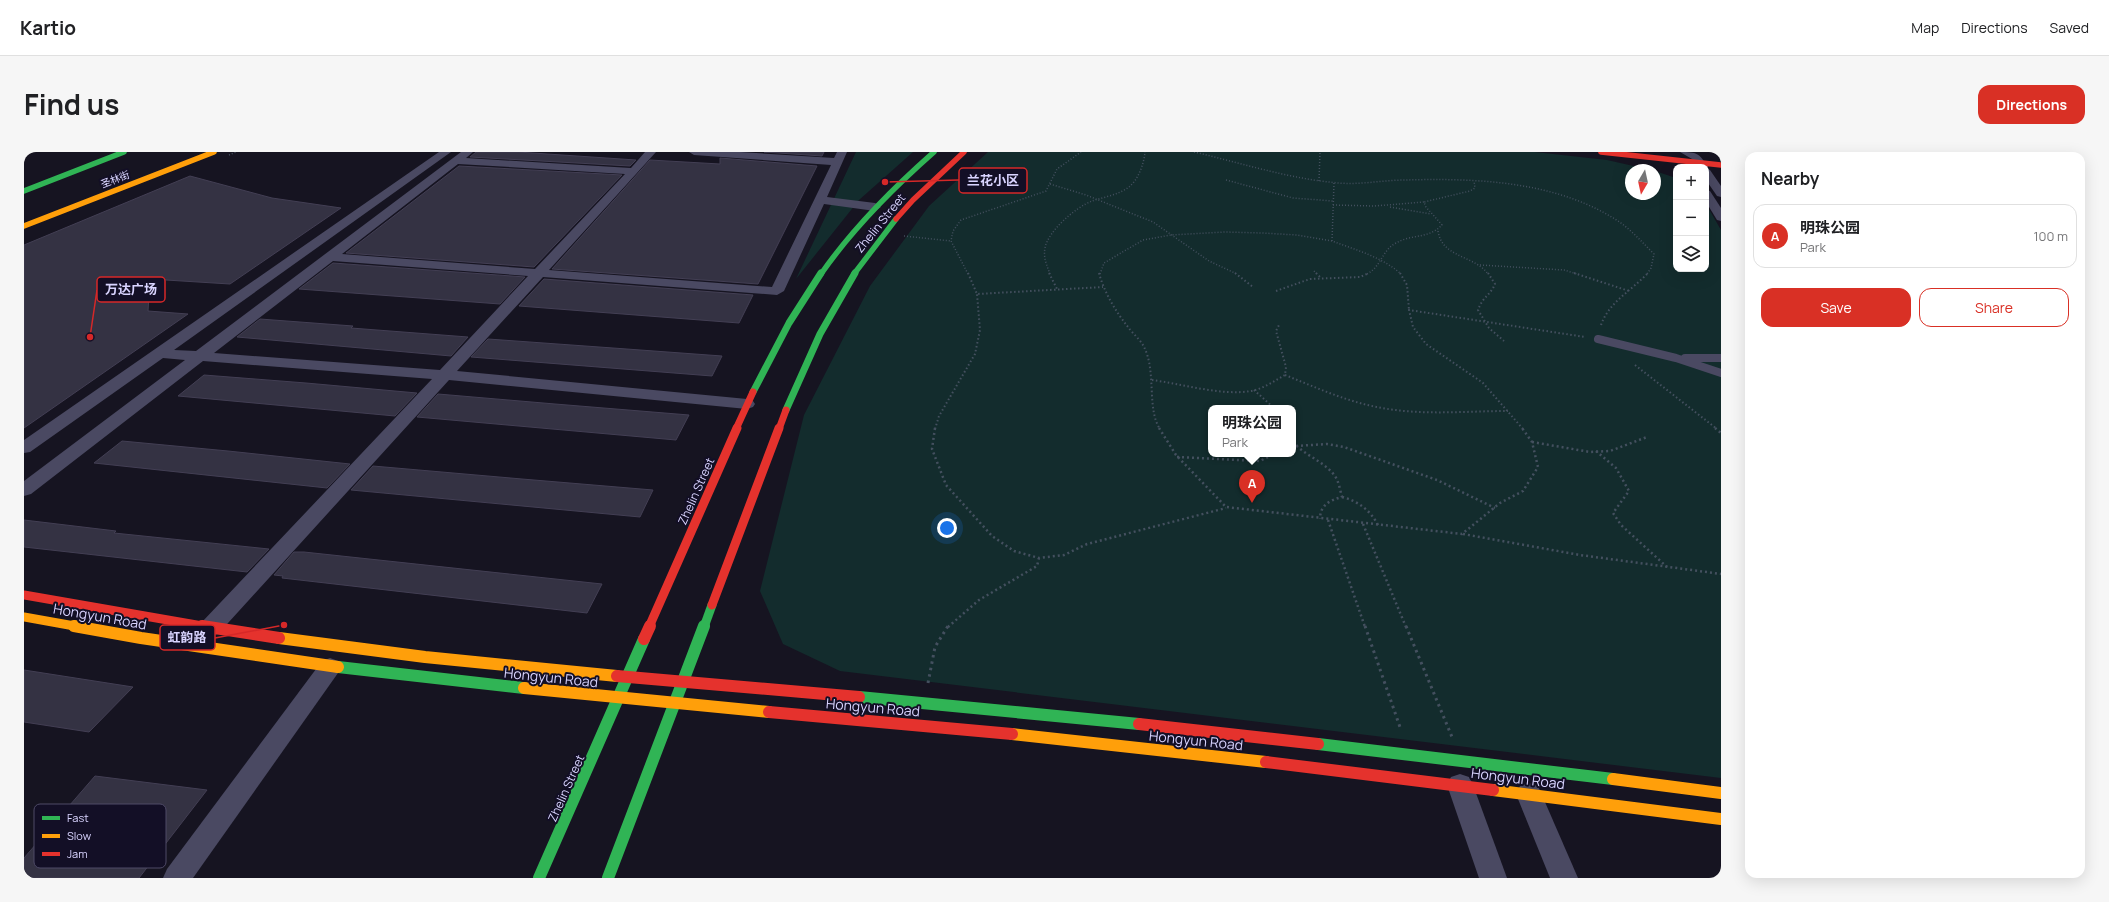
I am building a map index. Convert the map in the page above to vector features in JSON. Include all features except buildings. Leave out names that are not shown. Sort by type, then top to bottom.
[{"type":"main road","name":"圣林街","points":[[24,191],[124,152]]},
{"type":"main road","name":"圣林街","points":[[24,226],[214,152]]},
{"type":"main road","name":"Zhelin Street","points":[[539,878],[747,404],[795,311],[822,270],[875,207],[913,169],[934,152]]},
{"type":"main road","name":"Zhelin Street","points":[[608,878],[791,398],[829,316],[855,274],[885,232],[913,200],[964,152]]},
{"type":"main road","points":[[1600,152],[1686,158]]},
{"type":"main road","points":[[1709,166],[1721,165]]},
{"type":"main road","name":"Hongyun Road","points":[[24,595],[108,612],[345,647],[627,677],[924,703],[1410,755],[1461,773],[1529,794],[1721,819]]},
{"type":"main road","name":"Hongyun Road","points":[[24,617],[118,634],[330,667],[545,692],[1461,773],[1721,793]]},
{"type":"street","points":[[24,448],[159,353],[451,157],[468,152]]},
{"type":"street","points":[[210,628],[651,152]]},
{"type":"street","points":[[330,257],[777,291],[840,157],[694,152]]},
{"type":"street","points":[[24,490],[330,257],[451,157],[634,171]]},
{"type":"street","points":[[1686,158],[1696,157],[1701,164]]},
{"type":"street","points":[[1709,176],[1721,194]]},
{"type":"street","points":[[1709,198],[1721,217]]},
{"type":"street","points":[[820,200],[875,207]]},
{"type":"street","points":[[159,353],[445,375],[747,404]]},
{"type":"street","points":[[177,878],[330,667]]},
{"type":"street","points":[[1461,773],[1493,878]]},
{"type":"street","points":[[1529,794],[1564,878]]},
{"type":"lane","points":[[1598,339],[1676,358],[1721,373]]},
{"type":"lane","points":[[1676,358],[1721,358]]},
{"type":"path","points":[[1081,152],[1058,169],[1046,191],[961,220],[953,230],[951,241],[960,256],[977,294],[980,330],[975,354],[940,416],[933,434],[932,449],[946,485],[992,536],[1014,551],[1039,558],[1064,554],[1087,544],[1226,507],[1328,520],[1462,534],[1580,555],[1667,568],[1721,574]]},
{"type":"path","points":[[1057,290],[1049,274],[1045,255],[1045,244],[1059,225],[1075,211],[1097,200],[1123,191],[1134,183],[1140,174],[1144,152]]},
{"type":"path","points":[[1194,152],[1258,168],[1334,183],[1443,179],[1474,180],[1503,183],[1546,191],[1594,208],[1617,220],[1654,254],[1650,271],[1603,318],[1598,339],[1410,310]]},
{"type":"path","points":[[1319,181],[1320,152]]},
{"type":"path","points":[[1226,180],[1293,198],[1333,201]]},
{"type":"path","points":[[1333,205],[1382,206],[1424,202],[1441,195],[1470,191],[1475,188],[1474,180]]},
{"type":"path","points":[[1332,241],[1334,183]]},
{"type":"path","points":[[1050,184],[1138,215],[1174,235],[1209,262],[1241,276],[1253,287]]},
{"type":"path","points":[[1424,202],[1431,214],[1442,225],[1438,231],[1438,239],[1442,246],[1454,254],[1479,265],[1564,270],[1629,291]]},
{"type":"path","points":[[1382,206],[1431,214]]},
{"type":"path","points":[[1276,291],[1310,279],[1360,277],[1368,275],[1383,262],[1386,250],[1396,242],[1438,231]]},
{"type":"path","points":[[885,232],[934,240],[951,241]]},
{"type":"path","points":[[1226,507],[1177,457],[1155,422],[1152,380],[1145,348],[1127,326],[1103,287],[1099,272],[1104,263],[1142,240],[1174,235],[1225,232],[1298,235],[1332,241],[1399,270],[1406,282],[1413,327],[1426,344],[1483,383],[1509,411],[1532,442],[1538,467],[1523,491],[1495,508],[1462,534]]},
{"type":"path","points":[[1479,265],[1495,284],[1492,291],[1482,299],[1478,310],[1483,322],[1493,333],[1504,341]]},
{"type":"path","points":[[1314,271],[1321,279]]},
{"type":"path","points":[[977,294],[1103,287]]},
{"type":"path","points":[[1279,325],[1276,331],[1285,375]]},
{"type":"path","points":[[1632,362],[1721,433]]},
{"type":"path","points":[[1152,380],[1223,390],[1254,390],[1267,386],[1285,375]]},
{"type":"path","points":[[1285,375],[1318,388],[1376,407],[1435,412],[1509,411]]},
{"type":"path","points":[[1254,390],[1271,405]]},
{"type":"path","points":[[1532,442],[1596,451],[1610,450],[1648,437]]},
{"type":"path","points":[[1296,446],[1327,444],[1344,447],[1437,480],[1495,508]]},
{"type":"path","points":[[1296,446],[1330,471],[1336,478],[1342,497]]},
{"type":"path","points":[[1596,451],[1613,463],[1623,475],[1629,491],[1617,505],[1613,513],[1621,526],[1667,568]]},
{"type":"path","points":[[1177,457],[1260,461],[1268,457]]},
{"type":"path","points":[[1320,519],[1319,513],[1323,505],[1331,500],[1342,497],[1358,504],[1368,511],[1376,518],[1378,525]]},
{"type":"path","points":[[1328,520],[1410,755]]},
{"type":"path","points":[[1363,524],[1461,773]]},
{"type":"path","points":[[924,703],[935,646],[943,634],[974,603],[1037,566],[1039,558]]},
{"type":"green space","points":[[856,152],[913,152],[859,200],[796,279]]},
{"type":"green space","points":[[988,152],[1535,152],[1607,160],[1625,164],[1625,200],[1661,200],[1661,173],[1673,177],[1673,272],[1709,272],[1709,209],[1721,230],[1721,778],[840,671],[783,644],[760,591],[804,415],[870,286],[929,206]]},
{"type":"traffic: fast","points":[[24,191],[124,152]]},
{"type":"traffic: fast","points":[[753,392],[789,323],[830,262],[852,233],[877,205],[904,178],[934,152]]},
{"type":"traffic: fast","points":[[786,410],[807,360],[833,309],[879,239],[896,219]]},
{"type":"traffic: fast","points":[[608,878],[712,605]]},
{"type":"traffic: fast","points":[[539,878],[644,639]]},
{"type":"traffic: fast","points":[[338,667],[524,688]]},
{"type":"traffic: fast","points":[[859,697],[1139,724]]},
{"type":"traffic: fast","points":[[1318,744],[1613,779]]},
{"type":"traffic: slow","points":[[24,226],[214,152]]},
{"type":"traffic: slow","points":[[24,617],[141,638],[338,667]]},
{"type":"traffic: slow","points":[[279,638],[425,657],[617,676]]},
{"type":"traffic: slow","points":[[524,688],[769,712]]},
{"type":"traffic: slow","points":[[1012,734],[1266,762]]},
{"type":"traffic: slow","points":[[1613,779],[1721,793]]},
{"type":"traffic: slow","points":[[1493,790],[1721,819]]},
{"type":"traffic: jam","points":[[896,219],[913,200],[964,152]]},
{"type":"traffic: jam","points":[[1601,152],[1721,165]]},
{"type":"traffic: jam","points":[[644,639],[753,392]]},
{"type":"traffic: jam","points":[[712,605],[786,410]]},
{"type":"traffic: jam","points":[[24,595],[157,619],[279,638]]},
{"type":"traffic: jam","points":[[617,676],[859,697]]},
{"type":"traffic: jam","points":[[769,712],[1012,734]]},
{"type":"traffic: jam","points":[[1139,724],[1318,744]]},
{"type":"traffic: jam","points":[[1266,762],[1493,790]]},
{"type":"place","name":"兰花小区","points":[[885,182]]},
{"type":"place","name":"万达广场","points":[[90,337]]},
{"type":"place","name":"明珠公园","points":[[1252,503]]},
{"type":"place","name":"虹韵路","points":[[284,625]]}]
